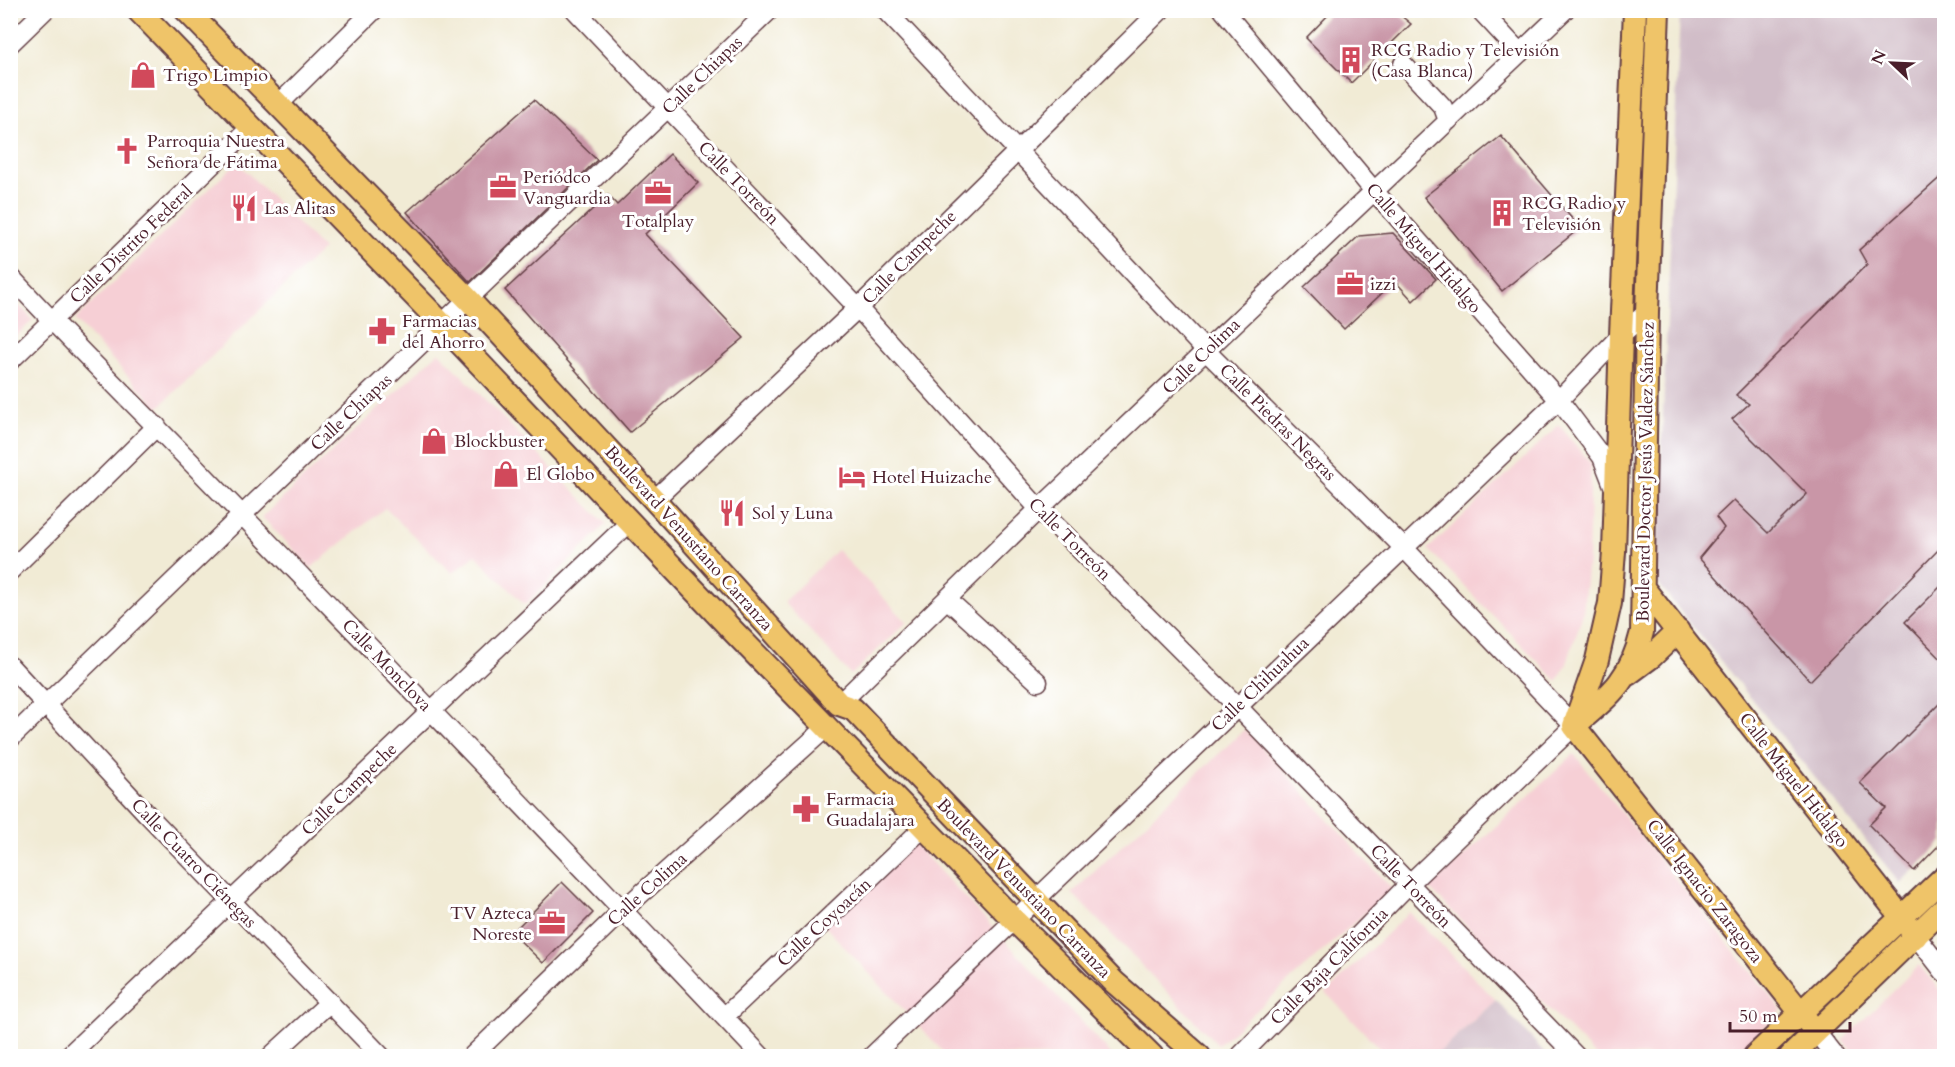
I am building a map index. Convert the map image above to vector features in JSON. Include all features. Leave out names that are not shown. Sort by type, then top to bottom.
[{"type":"main road","name":"Boulevard Venustiano Carranza","points":[[138,10],[827,727],[1016,921],[1152,1056]]},
{"type":"main road","name":"Boulevard Venustiano Carranza","points":[[186,10],[469,300],[839,704],[853,709],[1114,982],[1199,1056]]},
{"type":"main road","name":"Boulevard Doctor Jesús Valdez Sánchez","points":[[1574,726],[1597,660],[1610,603],[1635,10]]},
{"type":"main road","name":"Boulevard Doctor Jesús Valdez Sánchez","points":[[1574,726],[1609,696],[1627,675],[1637,652],[1642,632],[1647,312],[1658,10]]},
{"type":"main road","points":[[1614,535],[1644,537]]},
{"type":"main road","name":"Calle Miguel Hidalgo","points":[[1644,589],[1916,936]]},
{"type":"main road","points":[[1627,675],[1651,657],[1678,631]]},
{"type":"main road","name":"Calle Ignacio Zaragoza","points":[[1574,726],[1816,1032]]},
{"type":"main road","points":[[1755,1056],[1944,877]]},
{"type":"main road","points":[[1791,1056],[1944,908]]},
{"type":"street","points":[[10,44],[45,10]]},
{"type":"street","points":[[278,105],[374,10]]},
{"type":"street","name":"Calle Torreón","points":[[575,10],[858,308],[1039,509],[1237,706],[1576,1056]]},
{"type":"street","name":"Calle Chiapas","points":[[10,739],[770,10]]},
{"type":"street","name":"Calle Piedras Negras","points":[[885,10],[1206,351],[1403,547],[1574,726]]},
{"type":"street","name":"Calle Campeche","points":[[654,500],[858,308],[1161,10]]},
{"type":"street","name":"Calle Miguel Hidalgo","points":[[1223,10],[1374,191],[1558,400],[1602,457],[1615,491]]},
{"type":"street","points":[[1479,10],[1520,53]]},
{"type":"street","name":"Calle Colima","points":[[839,704],[1039,509],[1565,10]]},
{"type":"street","points":[[1403,64],[1443,107],[1448,122]]},
{"type":"street","name":"Calle Distrito Federal","points":[[10,361],[251,127]]},
{"type":"street","name":"Calle Monclova","points":[[10,276],[431,710],[761,1056]]},
{"type":"street","name":"Calle Chihuahua","points":[[872,1056],[1036,902],[1647,312]]},
{"type":"street","points":[[10,571],[157,426]]},
{"type":"street","name":"Calle Campeche","points":[[68,1056],[630,522]]},
{"type":"street","points":[[948,599],[1038,682]]},
{"type":"street","name":"Calle Cuatro Ciénegas","points":[[10,666],[146,813],[381,1056]]},
{"type":"street","name":"Calle Baja California","points":[[1240,1056],[1409,884],[1574,726]]},
{"type":"street","name":"Calle Colima","points":[[472,1056],[623,910],[827,727]]},
{"type":"street","name":"Calle Coyoacán","points":[[724,1017],[924,827]]},
{"type":"street","name":"Calle Miguel Hidalgo","points":[[1916,936],[1944,972]]},
{"type":"street","points":[[272,1056],[330,1002]]},
{"type":"street","name":"Calle Ignacio Zaragoza","points":[[1816,1032],[1835,1056]]},
{"type":"shaded area","points":[[1680,11],[1944,11],[1944,840],[1900,883],[1656,581]]},
{"type":"shaded area","points":[[237,162],[323,249],[158,408],[75,320]]},
{"type":"shaded area","points":[[11,297],[33,320],[11,341]]},
{"type":"shaded area","points":[[439,352],[606,524],[525,605],[476,555],[452,573],[385,508],[311,568],[262,517]]},
{"type":"shaded area","points":[[1559,425],[1591,464],[1588,558],[1583,613],[1567,664],[1557,681],[1428,549]]},
{"type":"shaded area","points":[[837,550],[907,622],[851,675],[783,602]]},
{"type":"shaded area","points":[[1245,729],[1392,889],[1218,1045],[1072,893]]},
{"type":"shaded area","points":[[1574,754],[1782,1010],[1734,1056],[1596,1056],[1429,888]]},
{"type":"shaded area","points":[[907,836],[1113,1056],[947,1056],[821,922]]},
{"type":"shaded area","points":[[1409,912],[1496,1000],[1435,1056],[1387,1056],[1326,993]]},
{"type":"shaded area","points":[[1919,965],[1944,995],[1944,1056],[1856,1056],[1843,1040]]},
{"type":"shaded area","points":[[1496,1000],[1546,1054],[1544,1056],[1435,1056]]},
{"type":"building","name":"RCG Radio y Televisión (Casa Blanca)","points":[[1333,10],[1394,10],[1411,24],[1351,83],[1306,38]]},
{"type":"building","name":"Periódco Vanguardia","points":[[534,100],[597,160],[470,282],[407,212]]},
{"type":"building","name":"RCG Radio y Televisión","points":[[1501,136],[1580,228],[1502,291],[1424,197]]},
{"type":"building","points":[[670,154],[698,183],[645,234],[744,338],[630,432],[505,290],[608,195],[617,205]]},
{"type":"building","points":[[1944,174],[1944,544],[1810,681],[1699,558],[1724,528],[1716,517],[1734,500],[1768,533],[1807,494],[1732,419],[1749,404],[1736,395],[1867,264],[1859,250]]},
{"type":"building","name":"izzi","points":[[1393,233],[1436,279],[1413,301],[1395,281],[1344,329],[1304,287],[1359,236]]},
{"type":"building","points":[[1944,583],[1944,662],[1905,622]]},
{"type":"building","points":[[1944,699],[1944,840],[1914,871],[1869,825],[1886,808],[1860,783]]},
{"type":"building","name":"TV Azteca Noreste","points":[[562,882],[593,913],[543,963],[512,933]]},
{"type":"place","name":"RCG Radio y Televisión (Casa Blanca)","points":[[1351,60]]},
{"type":"place","name":"Trigo Limpio","points":[[143,75]]},
{"type":"place","name":"Parroquia Nuestra Señora de Fátima","points":[[127,151]]},
{"type":"place","name":"Periódco Vanguardia","points":[[503,187]]},
{"type":"place","name":"Totalplay","points":[[658,193]]},
{"type":"place","name":"Las Alitas","points":[[244,208]]},
{"type":"place","name":"RCG Radio y Televisión","points":[[1502,213]]},
{"type":"place","name":"izzi","points":[[1350,284]]},
{"type":"place","name":"Farmacias del Ahorro","points":[[382,331]]},
{"type":"place","name":"Blockbuster","points":[[434,441]]},
{"type":"place","name":"El Globo","points":[[506,474]]},
{"type":"place","name":"Hotel Huizache","points":[[852,477]]},
{"type":"place","name":"Sol y Luna","points":[[732,513]]},
{"type":"place","name":"Farmacia Guadalajara","points":[[806,809]]},
{"type":"place","name":"TV Azteca Noreste","points":[[552,923]]}]
